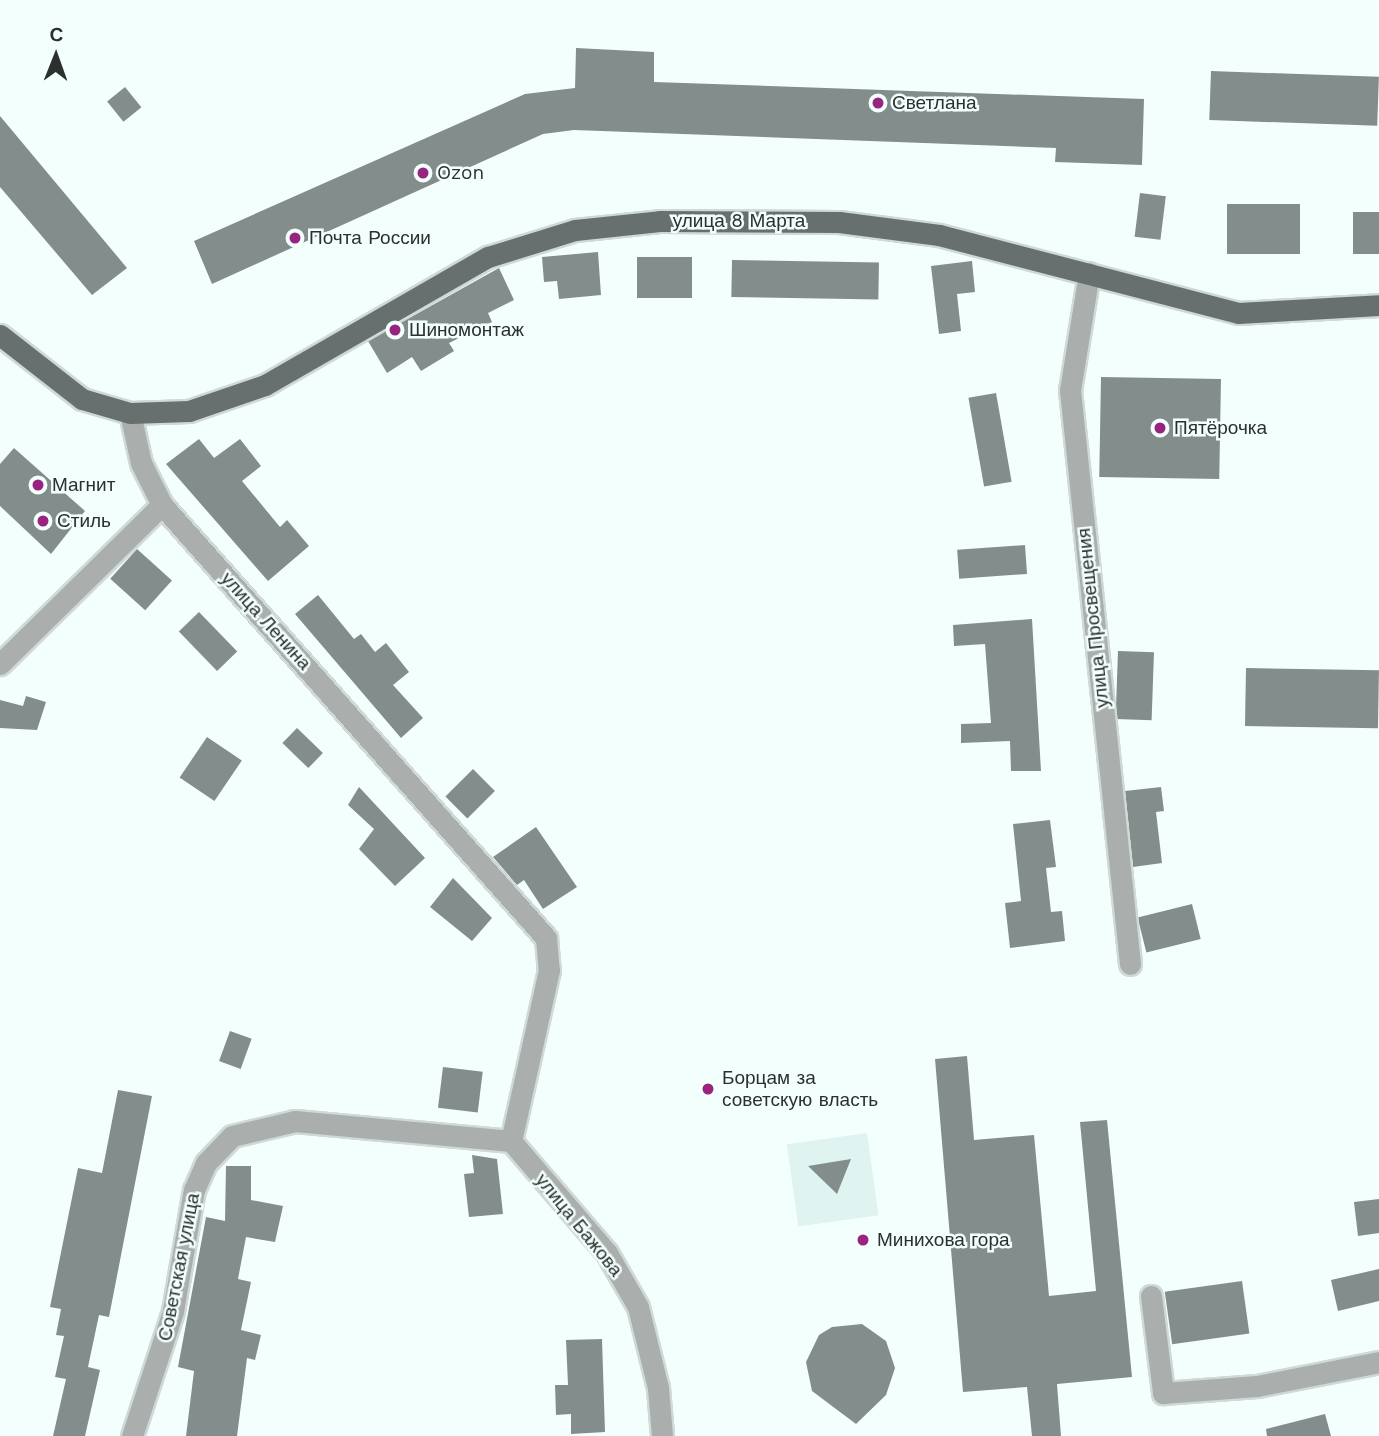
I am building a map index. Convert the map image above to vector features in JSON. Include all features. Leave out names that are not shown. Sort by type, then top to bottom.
[{"type":"main road","name":"улица 8 Марта","points":[[130,413],[189,411],[240,397],[453,272],[527,242],[608,225],[762,219],[876,225],[997,246],[1089,274],[1238,313],[1379,305]]},
{"type":"main road","points":[[0,335],[82,399],[130,413]]},
{"type":"street","name":"улица Просвещения","points":[[1089,274],[1070,390],[1130,964]]},
{"type":"street","name":"улица Ленина","points":[[130,413],[141,463],[162,505],[539,926],[549,970],[511,1141]]},
{"type":"street","points":[[0,664],[162,505]]},
{"type":"street","name":"Советская улица","points":[[132,1436],[173,1311],[194,1190],[206,1163],[232,1136],[295,1121],[511,1141]]},
{"type":"street","name":"улица Бажова","points":[[511,1141],[607,1253],[638,1307],[658,1388],[662,1436]]},
{"type":"street","points":[[1151,1296],[1163,1393],[1257,1385],[1379,1362]]},
{"type":"shaded area","points":[[867,1133],[879,1215],[798,1226],[787,1144]]},
{"type":"building","points":[[576,48],[654,52],[654,82],[1144,99],[1142,165],[1055,162],[1056,148],[574,130],[543,134],[212,284],[194,241],[525,94],[575,88]]},
{"type":"building","points":[[1211,71],[1379,77],[1377,126],[1209,120]]},
{"type":"building","points":[[125,87],[141,107],[123,122],[107,101]]},
{"type":"building","points":[[0,116],[127,268],[92,295],[0,187]]},
{"type":"building","points":[[1140,193],[1166,196],[1160,240],[1135,237]]},
{"type":"building","points":[[1227,204],[1300,204],[1300,254],[1227,254]]},
{"type":"building","points":[[1353,212],[1379,212],[1379,254],[1353,254]]},
{"type":"building","points":[[598,252],[601,295],[559,299],[557,281],[544,282],[542,257]]},
{"type":"building","points":[[637,257],[692,257],[692,298],[637,298]]},
{"type":"building","points":[[732,260],[879,263],[878,300],[731,297]]},
{"type":"building","points":[[972,261],[975,292],[957,294],[961,331],[939,334],[931,266]]},
{"type":"building","points":[[499,268],[514,300],[488,313],[492,322],[449,343],[454,351],[421,371],[412,357],[387,373],[368,341]]},
{"type":"building","name":"Пятёрочка","points":[[1101,377],[1221,379],[1219,479],[1099,477]]},
{"type":"building","points":[[996,393],[1012,482],[984,486],[968,398]]},
{"type":"building","points":[[199,439],[214,458],[240,439],[261,466],[242,481],[280,527],[287,520],[309,546],[268,581],[166,464]]},
{"type":"building","points":[[14,448],[85,511],[51,554],[0,506],[0,464]]},
{"type":"building","points":[[1025,545],[1027,574],[959,579],[957,550]]},
{"type":"building","points":[[137,549],[172,580],[145,610],[110,579]]},
{"type":"building","points":[[318,595],[354,639],[361,634],[375,652],[386,643],[409,672],[393,685],[423,718],[401,738],[295,614]]},
{"type":"building","points":[[199,612],[237,652],[217,671],[179,631]]},
{"type":"building","points":[[1032,619],[1041,771],[1011,771],[1010,741],[961,743],[961,724],[991,723],[985,644],[954,646],[953,625]]},
{"type":"building","points":[[1118,651],[1154,652],[1152,720],[1116,719]]},
{"type":"building","points":[[1246,668],[1379,670],[1378,728],[1245,726]]},
{"type":"building","points":[[26,696],[46,702],[37,730],[0,728],[0,700],[23,706]]},
{"type":"building","points":[[297,728],[323,753],[308,768],[282,743]]},
{"type":"building","points":[[207,737],[242,760],[214,801],[180,778]]},
{"type":"building","points":[[473,769],[495,791],[467,818],[445,797]]},
{"type":"building","points":[[359,787],[425,858],[395,886],[359,849],[374,829],[348,805]]},
{"type":"building","points":[[1161,787],[1164,811],[1156,812],[1162,863],[1133,867],[1125,791]]},
{"type":"building","points":[[1050,820],[1056,867],[1046,868],[1051,912],[1062,911],[1065,941],[1010,948],[1005,903],[1021,901],[1013,824]]},
{"type":"building","points":[[536,827],[577,887],[543,909],[524,880],[517,885],[493,857]]},
{"type":"building","points":[[453,878],[492,918],[472,941],[430,907]]},
{"type":"building","points":[[1192,904],[1201,939],[1146,952],[1138,918]]},
{"type":"building","points":[[230,1031],[252,1039],[241,1069],[219,1061]]},
{"type":"building","points":[[967,1056],[974,1140],[1034,1135],[1049,1296],[1096,1291],[1080,1122],[1107,1120],[1132,1377],[1057,1384],[1061,1436],[1032,1436],[1027,1387],[963,1392],[935,1059]]},
{"type":"building","points":[[443,1067],[483,1072],[478,1113],[438,1108]]},
{"type":"building","points":[[118,1090],[152,1096],[109,1317],[99,1315],[88,1367],[100,1370],[85,1436],[53,1436],[66,1379],[55,1377],[64,1336],[56,1335],[61,1309],[50,1307],[78,1168],[102,1173]]},
{"type":"building","points":[[472,1155],[497,1159],[503,1214],[469,1217],[464,1174],[474,1173]]},
{"type":"building","points":[[851,1159],[837,1194],[808,1166]]},
{"type":"building","points":[[226,1166],[251,1166],[251,1200],[283,1206],[275,1242],[246,1237],[238,1279],[251,1282],[241,1330],[261,1335],[255,1360],[247,1358],[237,1436],[186,1436],[194,1371],[178,1367],[206,1217],[225,1221]]},
{"type":"building","points":[[1379,1199],[1379,1233],[1358,1236],[1354,1202]]},
{"type":"building","points":[[1379,1269],[1379,1301],[1338,1311],[1331,1280]]},
{"type":"building","points":[[1242,1281],[1249,1333],[1172,1344],[1165,1292]]},
{"type":"building","points":[[862,1324],[886,1341],[895,1368],[886,1395],[856,1424],[812,1391],[806,1362],[819,1335],[832,1327]]},
{"type":"building","points":[[602,1339],[605,1432],[571,1434],[571,1414],[556,1415],[555,1385],[568,1385],[566,1340]]},
{"type":"building","points":[[1325,1414],[1331,1436],[1267,1436],[1266,1429]]},
{"type":"place","name":"Светлана","points":[[878,103]]},
{"type":"place","name":"Ozon","points":[[423,173]]},
{"type":"place","name":"Почта России","points":[[295,238]]},
{"type":"place","name":"Шиномонтаж","points":[[395,330]]},
{"type":"place","name":"Пятёрочка","points":[[1160,428]]},
{"type":"place","name":"Магнит","points":[[38,485]]},
{"type":"place","name":"Стиль","points":[[43,521]]},
{"type":"place","name":"Борцам за советскую власть","points":[[708,1089]]},
{"type":"place","name":"Минихова гора","points":[[863,1240]]}]
